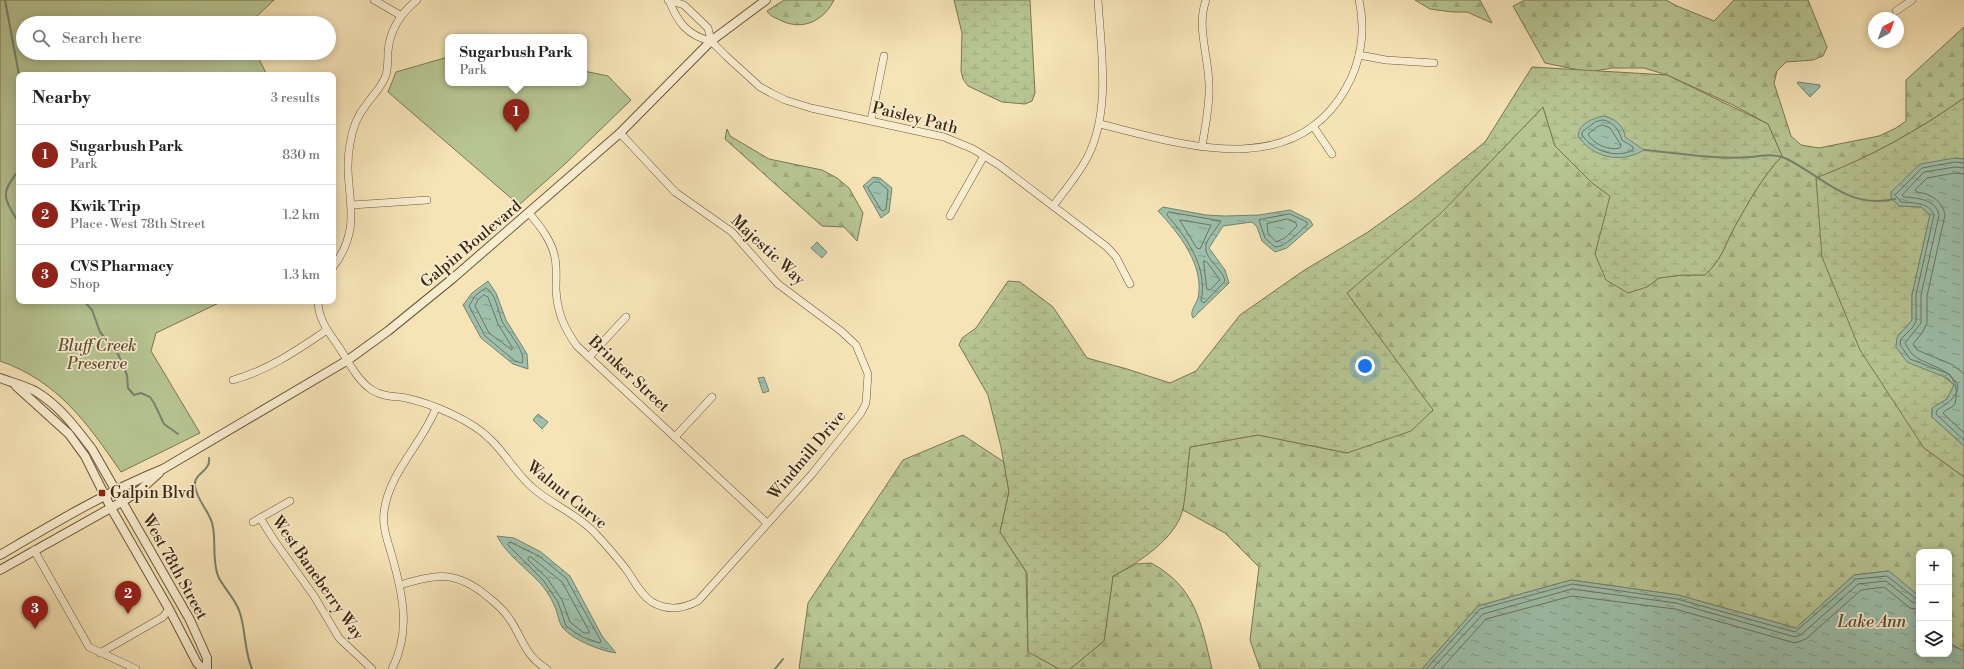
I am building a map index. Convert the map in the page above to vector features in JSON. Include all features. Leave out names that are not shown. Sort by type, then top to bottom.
[{"type":"street","points":[[374,0],[400,16]]},
{"type":"street","points":[[336,262],[344,250],[351,230],[352,205],[348,154],[352,132],[362,110],[383,84],[388,66],[390,40],[400,16],[417,0]]},
{"type":"street","points":[[668,0],[684,5],[708,28],[711,41],[697,38],[675,17],[668,0]]},
{"type":"street","name":"Galpin Boulevard","points":[[0,554],[134,480],[163,469],[348,360],[452,279],[529,213],[620,133],[711,41],[766,0]]},
{"type":"street","points":[[1053,206],[1088,156],[1100,124],[1102,96],[1098,0]]},
{"type":"street","points":[[1202,147],[1209,92],[1208,67],[1202,31],[1202,16],[1206,0]]},
{"type":"street","points":[[1100,124],[1181,144],[1202,147],[1241,150],[1258,148],[1286,141],[1312,126],[1328,113],[1343,94],[1350,82],[1359,55],[1362,40],[1362,22],[1359,0]]},
{"type":"street","points":[[1896,11],[1912,0]]},
{"type":"street","name":"Paisley Path","points":[[711,41],[746,75],[771,93],[785,100],[811,108],[944,137],[960,143],[984,156],[1053,206],[1112,252],[1130,284]]},
{"type":"street","points":[[1359,55],[1386,60],[1434,63]]},
{"type":"street","points":[[871,120],[884,56]]},
{"type":"street","points":[[1312,126],[1332,154]]},
{"type":"street","name":"Majestic Way","points":[[620,133],[675,192],[732,232],[778,284],[841,331],[856,345],[868,374],[866,403]]},
{"type":"street","points":[[950,216],[984,156]]},
{"type":"street","points":[[352,205],[427,200]]},
{"type":"street","name":"Brinker Street","points":[[529,213],[544,232],[555,257],[557,305],[561,321],[577,346],[767,523]]},
{"type":"street","name":"Walnut Curve","points":[[318,304],[320,316],[327,330],[358,376],[371,390],[381,394],[406,398],[436,408],[469,423],[490,439],[524,480],[543,495],[574,515],[594,532],[621,563],[641,592],[652,602],[661,606],[680,608],[689,606],[698,601],[706,594],[767,523]]},
{"type":"street","points":[[589,357],[626,317]]},
{"type":"street","points":[[233,380],[254,375],[272,366],[327,330]]},
{"type":"street","name":"West 78th Street","points":[[0,378],[34,391],[63,414],[92,449],[190,620],[207,658],[207,669]]},
{"type":"street","name":"West 78th Street","points":[[12,383],[69,434],[85,456],[104,496],[169,609],[197,663],[203,669]]},
{"type":"street","points":[[675,437],[712,397]]},
{"type":"street","name":"Windmill Drive","points":[[767,523],[812,474],[861,413],[866,403]]},
{"type":"street","points":[[392,669],[401,651],[404,637],[404,612],[400,585],[386,535],[384,511],[388,497],[402,467],[425,433],[436,408]]},
{"type":"street","name":"Galpin Boulevard","points":[[0,570],[122,502],[140,490],[163,469]]},
{"type":"street","points":[[253,522],[290,500]]},
{"type":"street","name":"West Baneberry Way","points":[[260,518],[314,596],[339,638],[372,669]]},
{"type":"street","points":[[34,550],[89,647],[136,669]]},
{"type":"street","points":[[400,585],[427,577],[440,576],[452,577],[474,586],[507,614],[526,649],[547,669]]},
{"type":"street","points":[[100,653],[163,617],[169,609]]},
{"type":"green space","name":"Bluff Creek Preserve","points":[[0,0],[274,0],[257,16],[16,16],[16,60],[260,60],[266,72],[16,72],[16,304],[217,304],[156,333],[151,351],[200,433],[121,472],[84,421],[55,392],[39,380],[0,361]]},
{"type":"green space","points":[[784,0],[834,0],[825,13],[819,18],[812,22],[798,25],[782,21],[772,16],[767,11]]},
{"type":"green space","points":[[954,0],[1030,0],[1035,93],[1032,101],[1025,104],[1002,102],[968,86],[963,79],[961,71],[962,33]]},
{"type":"green space","points":[[1415,0],[1480,0],[1492,23],[1467,12],[1452,12],[1430,9]]},
{"type":"green space","points":[[1525,0],[1666,0],[1714,21],[1734,0],[1808,0],[1827,47],[1823,56],[1813,60],[1786,62],[1777,71],[1774,83],[1791,136],[1801,145],[1819,148],[1879,136],[1896,128],[1906,121],[1906,80],[1964,27],[1964,98],[1910,133],[1874,153],[1816,179],[1924,448],[1964,477],[1964,651],[1952,645],[1952,549],[1916,549],[1916,594],[1888,571],[1854,575],[1796,628],[1678,595],[1571,580],[1478,606],[1422,669],[1260,669],[1250,640],[1259,567],[1225,533],[1183,510],[1190,447],[1258,435],[1347,453],[1433,411],[1347,293],[1466,187],[1543,107],[1555,146],[1592,183],[1611,196],[1595,254],[1647,287],[1659,278],[1682,275],[1705,275],[1722,253],[1734,228],[1756,190],[1782,156],[1768,124],[1733,105],[1667,75],[1644,68],[1612,68],[1588,72],[1545,63],[1513,6]]},
{"type":"green space","points":[[445,58],[445,86],[587,86],[587,72],[608,76],[631,100],[565,164],[519,205],[388,92],[396,72]]},
{"type":"green space","points":[[1532,67],[1667,75],[1768,124],[1782,156],[1756,190],[1734,228],[1722,253],[1711,269],[1705,275],[1682,275],[1659,278],[1647,287],[1628,293],[1606,280],[1595,254],[1610,196],[1592,183],[1555,146],[1543,107],[1441,213],[1347,293],[1433,410],[1411,431],[1347,453],[1258,435],[1190,447],[1183,509],[1179,520],[1173,530],[1155,549],[1134,564],[1113,576],[1104,641],[1070,669],[1059,669],[1028,652],[1027,573],[1000,532],[1009,492],[1001,447],[988,395],[959,345],[962,338],[976,328],[1008,281],[1020,282],[1053,307],[1087,358],[1170,383],[1196,371],[1240,315],[1303,271],[1368,232],[1414,199],[1485,142]]},
{"type":"green space","points":[[1964,98],[1964,159],[1955,158],[1899,206],[1921,207],[1930,215],[1912,295],[1912,320],[1897,337],[1954,385],[1947,399],[1932,408],[1932,417],[1964,446],[1964,477],[1924,448],[1860,350],[1822,257],[1816,178],[1892,143],[1928,122]]},
{"type":"green space","points":[[727,129],[730,136],[769,159],[822,170],[837,178],[849,188],[863,213],[857,241],[844,227],[822,226],[725,139]]},
{"type":"green space","points":[[963,435],[1004,462],[1009,492],[1000,532],[1026,572],[1028,651],[1059,669],[799,669],[808,603],[903,460]]},
{"type":"green space","points":[[1151,563],[1178,583],[1187,595],[1200,622],[1212,669],[1070,669],[1104,641],[1113,576],[1136,564]]},
{"type":"water","points":[[1797,83],[1820,85],[1820,87],[1810,97]]},
{"type":"water","points":[[1603,116],[1611,118],[1618,123],[1623,129],[1625,137],[1644,150],[1626,157],[1617,158],[1599,154],[1591,149],[1578,136],[1579,132],[1583,125],[1587,122]]},
{"type":"water","points":[[1955,158],[1964,159],[1964,446],[1932,417],[1932,408],[1947,399],[1954,385],[1947,378],[1907,362],[1896,347],[1897,337],[1912,320],[1912,295],[1930,215],[1921,207],[1899,206],[1891,198],[1891,192],[1920,164]]},
{"type":"water","points":[[873,177],[880,178],[892,188],[889,212],[881,218],[863,186]]},
{"type":"water","points":[[1163,207],[1206,215],[1225,216],[1259,215],[1290,210],[1310,220],[1313,225],[1287,248],[1275,252],[1262,241],[1257,227],[1252,222],[1223,226],[1209,248],[1225,270],[1229,283],[1193,318],[1192,310],[1198,298],[1198,274],[1194,262],[1182,240],[1158,211]]},
{"type":"water","points":[[817,242],[827,252],[822,258],[811,248]]},
{"type":"water","points":[[488,281],[496,293],[506,320],[527,354],[528,369],[513,364],[481,338],[463,305],[472,293]]},
{"type":"water","points":[[764,377],[769,391],[763,393],[758,378]]},
{"type":"water","points":[[538,414],[548,422],[542,429],[533,420]]},
{"type":"water","points":[[497,536],[514,538],[541,552],[570,576],[602,636],[616,653],[603,650],[580,641],[563,628],[546,590],[534,576],[511,555]]},
{"type":"water","name":"Lake Ann","points":[[1889,571],[1916,594],[1916,657],[1952,657],[1952,645],[1964,651],[1964,669],[1422,669],[1478,606],[1571,580],[1678,595],[1796,628],[1854,575]]},
{"type":"waterway","points":[[5,0],[16,59]]},
{"type":"waterway","points":[[16,60],[18,72]]},
{"type":"waterway","points":[[1644,150],[1724,158],[1769,155],[1778,156],[1787,159],[1825,183],[1850,196],[1863,200],[1878,201],[1895,199]]},
{"type":"waterway","points":[[16,174],[6,190],[7,201],[16,218]]},
{"type":"waterway","points":[[87,304],[92,310],[100,332],[118,354],[127,375],[128,388],[134,395],[141,393],[150,397],[164,424],[178,434]]},
{"type":"waterway","points":[[209,458],[209,463],[205,470],[199,475],[195,482],[196,492],[212,522],[216,570],[221,581],[236,603],[240,613],[249,662],[252,669]]},
{"type":"waterway","points":[[775,669],[783,659]]},
{"type":"place","name":"Sugarbush Park","points":[[516,132]]},
{"type":"place","name":"Galpin Blvd","points":[[102,493]]},
{"type":"place","name":"Kwik Trip","points":[[128,614]]},
{"type":"place","name":"CVS Pharmacy","points":[[35,629]]}]
